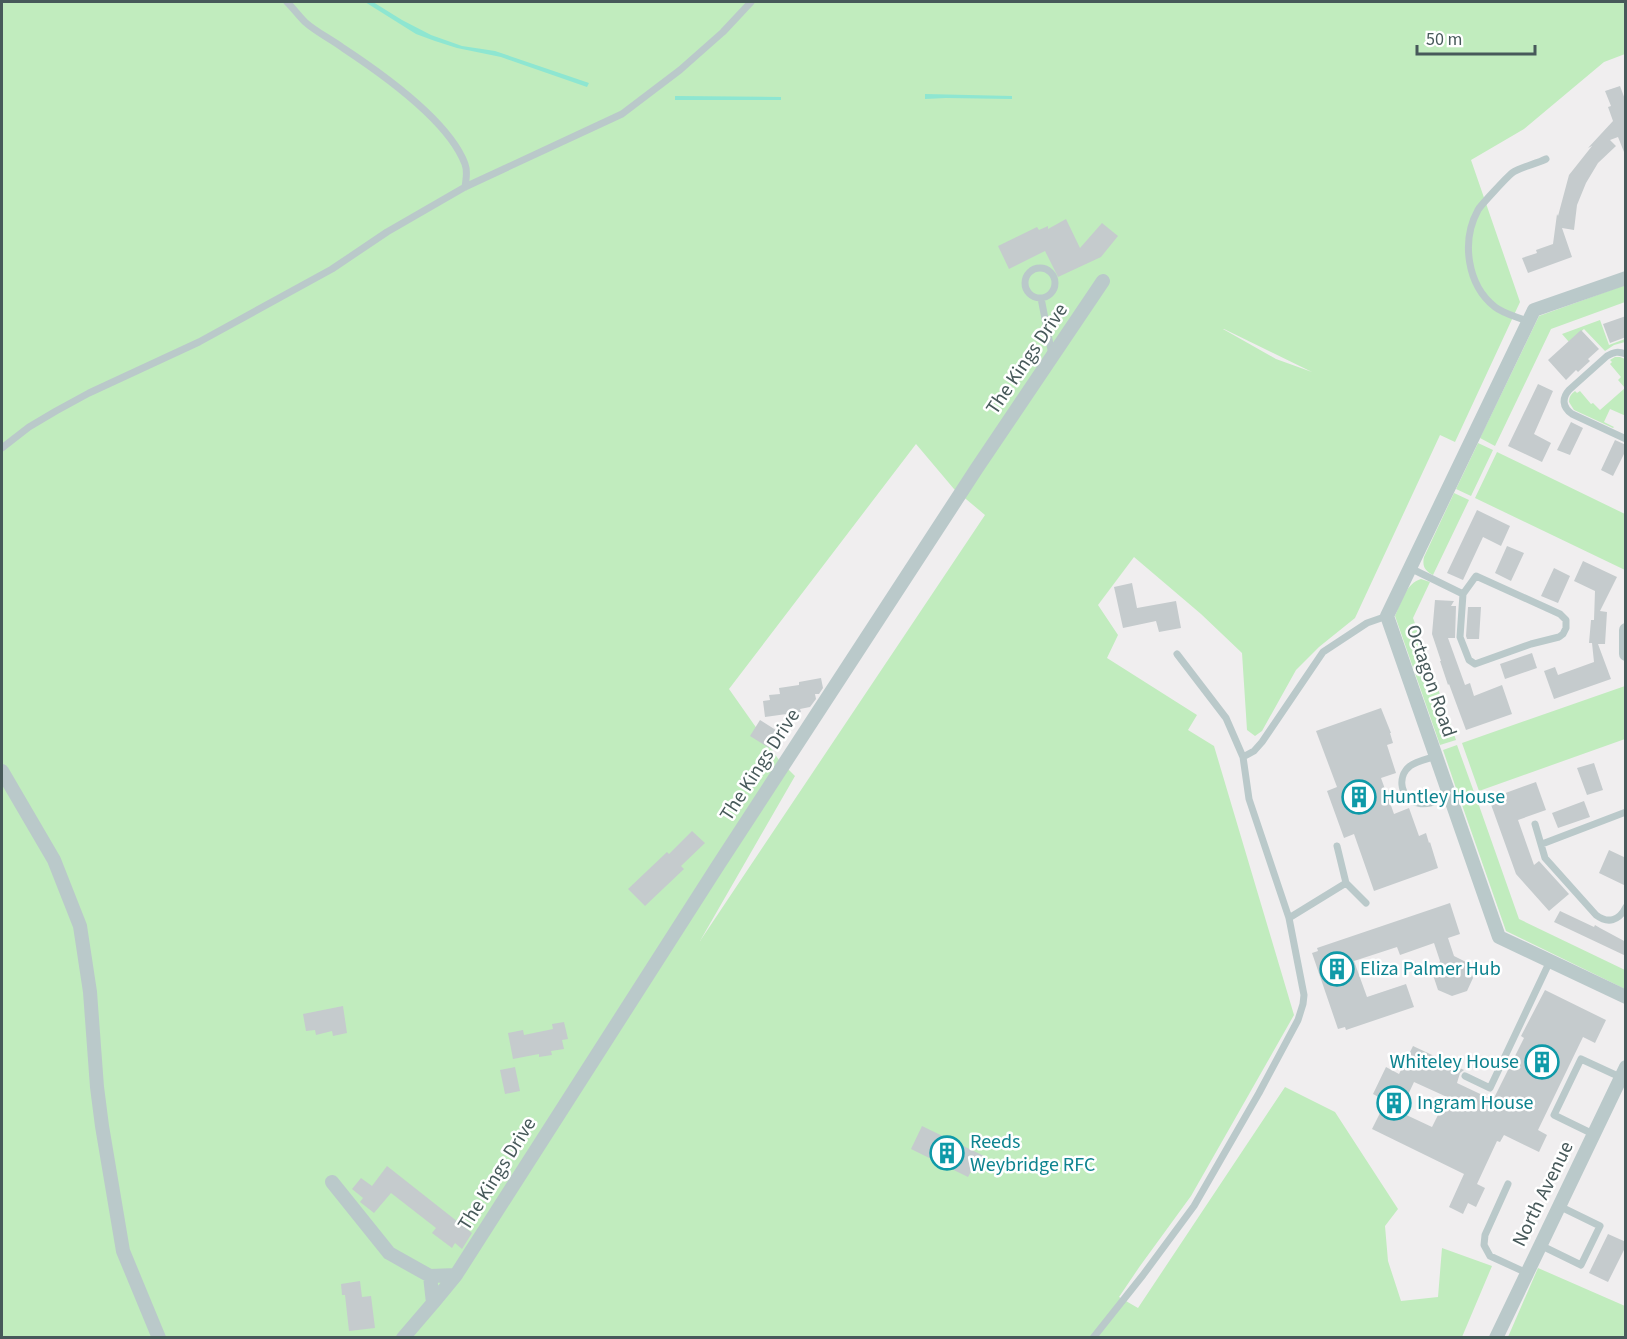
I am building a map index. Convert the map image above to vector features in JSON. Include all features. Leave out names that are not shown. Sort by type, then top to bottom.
[{"type":"street","name":"Octagon Road","points":[[1626,278],[1534,310],[1387,616],[1499,937],[1626,997]]},
{"type":"street","name":"The Kings Drive","points":[[403,1338],[456,1275],[717,867],[1052,355],[1103,281]]},
{"type":"street","points":[[1626,630],[1626,654]]},
{"type":"street","points":[[2,771],[54,860],[80,926],[90,992],[100,1107],[123,1251],[159,1338]]},
{"type":"street","name":"North Avenue","points":[[1496,1338],[1623,1072]]},
{"type":"street","points":[[332,1182],[389,1253],[430,1276],[456,1275]]},
{"type":"street","points":[[430,1276],[433,1303]]},
{"type":"lane","points":[[287,2],[306,23],[410,97],[446,134],[465,164],[467,172],[465,187]]},
{"type":"lane","points":[[2,448],[29,427],[64,406],[199,342],[332,269],[387,232],[465,187],[621,114],[680,70],[723,32],[751,2]]},
{"type":"lane","points":[[1529,322],[1496,308],[1480,292],[1471,270],[1468,252],[1470,230],[1478,209],[1513,173],[1546,159]]},
{"type":"lane","points":[[1040,268],[1050,272],[1055,283],[1052,293],[1041,298],[1031,295],[1025,284],[1028,274],[1040,268]]},
{"type":"lane","points":[[1041,298],[1052,355]]},
{"type":"lane","points":[[1626,354],[1614,352],[1607,356],[1569,390],[1564,403],[1572,414],[1626,439]]},
{"type":"lane","points":[[1410,568],[1463,594]]},
{"type":"lane","points":[[1476,576],[1560,614],[1566,620],[1566,628],[1559,637],[1475,664],[1471,663],[1460,637],[1463,594],[1476,576]]},
{"type":"lane","points":[[1244,757],[1262,742],[1323,652],[1367,623],[1387,616]]},
{"type":"lane","points":[[1093,1338],[1194,1206],[1259,1093],[1298,1020],[1303,1004],[1304,995],[1289,918],[1249,799],[1244,757],[1226,718],[1177,654]]},
{"type":"lane","points":[[1436,756],[1409,767],[1402,778],[1403,791],[1406,796],[1417,803],[1450,796]]},
{"type":"lane","points":[[1542,844],[1626,812]]},
{"type":"lane","points":[[1535,824],[1545,858],[1600,918],[1610,921],[1622,914],[1626,908]]},
{"type":"lane","points":[[1337,846],[1346,883],[1366,903]]},
{"type":"lane","points":[[1289,918],[1346,883]]},
{"type":"lane","points":[[1465,1076],[1490,1088],[1550,961]]},
{"type":"lane","points":[[1593,1134],[1554,1115],[1581,1059],[1623,1072]]},
{"type":"lane","points":[[1508,1184],[1485,1235],[1484,1245],[1490,1256],[1527,1273]]},
{"type":"lane","points":[[1540,1245],[1581,1265],[1600,1226],[1558,1206]]},
{"type":"shaded area","points":[[2,2],[1625,2],[1625,54],[1604,62],[1524,129],[1471,160],[1520,302],[1455,442],[1440,435],[1355,618],[1319,647],[1296,670],[1262,731],[1255,736],[1247,730],[1242,653],[1201,614],[1134,557],[1098,605],[1118,635],[1107,658],[1197,715],[1188,730],[1214,746],[1294,1015],[1191,1196],[1119,1297],[1138,1308],[1285,1087],[1335,1112],[1398,1209],[1385,1226],[1388,1261],[1401,1301],[1438,1297],[1442,1248],[1492,1266],[1462,1337],[2,1337]],"holes":[[[1224,329],[1312,372],[1276,359]],[[916,444],[954,489],[985,515],[700,941],[795,776],[779,760],[729,689]]]},
{"type":"shaded area","points":[[365,2],[373,2],[431,35],[462,46],[495,51],[589,83],[587,87],[501,57],[435,41],[416,34]]},
{"type":"shaded area","points":[[925,94],[1012,96],[1012,99],[925,99]]},
{"type":"shaded area","points":[[675,96],[781,97],[781,100],[675,100]]},
{"type":"shaded area","points":[[1625,285],[1625,302],[1551,329],[1495,446],[1480,438],[1539,316]]},
{"type":"shaded area","points":[[1600,320],[1609,345],[1625,339],[1625,342],[1605,351],[1584,329],[1569,342],[1562,334]]},
{"type":"shaded area","points":[[1615,357],[1625,359],[1626,416],[1610,409],[1604,422],[1613,428],[1574,410],[1569,402],[1572,393],[1580,391],[1591,404],[1593,403],[1600,410],[1625,388],[1618,380],[1621,377],[1610,364],[1612,362],[1610,360]]},
{"type":"shaded area","points":[[1478,443],[1493,450],[1471,496],[1456,489]]},
{"type":"shaded area","points":[[1497,452],[1625,514],[1625,570],[1475,498]]},
{"type":"shaded area","points":[[1454,493],[1469,500],[1433,575],[1425,568],[1424,557]]},
{"type":"shaded area","points":[[1421,579],[1430,582],[1413,618],[1456,740],[1440,745],[1395,616],[1408,589]]},
{"type":"shaded area","points":[[1625,686],[1625,739],[1479,791],[1462,743]]},
{"type":"shaded area","points":[[1457,745],[1474,792],[1459,797],[1443,750]]},
{"type":"shaded area","points":[[1476,797],[1519,919],[1625,970],[1625,989],[1506,931],[1461,802]]},
{"type":"shaded area","points":[[1538,1268],[1625,1306],[1625,1337],[1508,1337]]},
{"type":"building","points":[[1620,86],[1626,102],[1626,152],[1618,137],[1610,140],[1616,146],[1598,163],[1586,183],[1577,205],[1574,230],[1562,228],[1572,257],[1528,273],[1522,258],[1553,244],[1557,214],[1558,216],[1569,175],[1592,146],[1588,148],[1613,121],[1608,107],[1611,106],[1605,91]]},
{"type":"building","points":[[1066,219],[1080,248],[1102,223],[1118,236],[1101,257],[1058,277],[1045,251],[1009,269],[998,246],[1037,227],[1039,230],[1048,226],[1048,229]]},
{"type":"building","points":[[1626,316],[1626,337],[1610,343],[1603,324]]},
{"type":"building","points":[[1581,330],[1599,349],[1588,359],[1590,361],[1566,380],[1548,360]]},
{"type":"building","points":[[1538,384],[1553,391],[1534,434],[1551,443],[1542,462],[1508,446]]},
{"type":"building","points":[[1571,422],[1583,428],[1570,455],[1557,450]]},
{"type":"building","points":[[1615,440],[1626,445],[1626,450],[1613,476],[1601,470]]},
{"type":"building","points":[[1477,510],[1510,526],[1501,546],[1483,537],[1463,580],[1447,573]]},
{"type":"building","points":[[1507,546],[1524,553],[1511,581],[1495,573]]},
{"type":"building","points":[[1583,561],[1617,577],[1600,611],[1607,612],[1605,644],[1598,644],[1611,679],[1554,699],[1544,671],[1555,667],[1558,675],[1594,662],[1592,643],[1589,643],[1591,620],[1594,620],[1595,591],[1574,581]]},
{"type":"building","points":[[1554,568],[1570,576],[1558,603],[1541,596]]},
{"type":"building","points":[[1132,583],[1137,608],[1176,601],[1181,628],[1159,632],[1156,621],[1123,628],[1114,587]]},
{"type":"building","points":[[1435,600],[1454,601],[1451,606],[1456,606],[1455,638],[1448,638],[1465,685],[1470,683],[1474,696],[1502,685],[1512,714],[1466,730],[1448,685],[1432,634]]},
{"type":"building","points":[[1468,607],[1481,607],[1479,639],[1467,639]]},
{"type":"building","points":[[1532,653],[1537,668],[1505,679],[1500,664]]},
{"type":"building","points":[[821,678],[823,688],[819,694],[815,694],[816,699],[810,707],[800,709],[801,712],[765,717],[763,701],[770,700],[769,695],[780,694],[779,688]]},
{"type":"building","name":"Huntley House","points":[[1381,708],[1391,733],[1393,743],[1387,745],[1396,773],[1381,778],[1394,814],[1409,808],[1419,836],[1426,833],[1438,868],[1374,891],[1354,834],[1344,838],[1327,791],[1337,787],[1316,731]]},
{"type":"building","points":[[760,720],[779,732],[769,748],[750,736]]},
{"type":"building","points":[[1594,763],[1603,790],[1587,795],[1577,768]]},
{"type":"building","points":[[1536,782],[1546,810],[1518,820],[1534,865],[1539,861],[1569,894],[1549,911],[1516,874],[1489,799]]},
{"type":"building","points":[[1584,801],[1590,817],[1558,828],[1552,813]]},
{"type":"building","points":[[692,831],[705,843],[681,866],[684,869],[645,906],[628,889]]},
{"type":"building","points":[[1609,850],[1626,858],[1626,886],[1599,873]]},
{"type":"building","name":"Eliza Palmer Hub","points":[[1450,903],[1460,934],[1448,938],[1454,956],[1468,963],[1473,978],[1467,991],[1452,996],[1438,990],[1433,975],[1440,961],[1434,943],[1400,955],[1397,947],[1354,961],[1367,997],[1406,984],[1414,1007],[1346,1030],[1345,1027],[1338,1029],[1312,953],[1318,951],[1317,948]]},
{"type":"building","points":[[1560,911],[1594,927],[1595,925],[1626,942],[1626,956],[1554,922]]},
{"type":"building","points":[[1545,990],[1606,1020],[1595,1043],[1583,1037],[1538,1130],[1547,1135],[1539,1152],[1504,1135],[1500,1142],[1497,1141],[1477,1184],[1485,1188],[1476,1207],[1468,1203],[1463,1214],[1449,1207],[1464,1174],[1372,1129],[1386,1101],[1373,1094],[1386,1067],[1399,1074],[1413,1046],[1464,1070],[1460,1073],[1457,1083],[1493,1100],[1524,1038],[1521,1036]],"holes":[[[1414,1082],[1447,1097],[1432,1127],[1400,1112]]]},
{"type":"building","points":[[343,1006],[347,1033],[333,1036],[332,1031],[316,1035],[315,1030],[306,1031],[303,1014]]},
{"type":"building","points":[[564,1022],[568,1039],[562,1040],[564,1049],[551,1051],[552,1055],[539,1057],[539,1054],[513,1059],[508,1033],[523,1030],[524,1035],[553,1029],[552,1024]]},
{"type":"building","points":[[515,1067],[520,1091],[505,1094],[500,1070]]},
{"type":"building","name":"Reeds Weybridge RFC","points":[[922,1126],[984,1156],[977,1170],[973,1168],[968,1177],[911,1149]]},
{"type":"building","points":[[387,1166],[472,1233],[462,1249],[455,1243],[452,1248],[432,1233],[436,1228],[391,1193],[374,1213],[360,1202],[363,1198],[352,1189],[361,1178],[372,1186]]},
{"type":"building","points":[[1608,1234],[1626,1242],[1626,1246],[1608,1282],[1589,1273]]},
{"type":"building","points":[[360,1281],[362,1297],[371,1296],[375,1328],[349,1331],[345,1295],[342,1295],[341,1284]]},
{"type":"place","name":"Huntley House","points":[[1359,797]]},
{"type":"place","name":"Eliza Palmer Hub","points":[[1337,969]]},
{"type":"place","name":"Whiteley House","points":[[1542,1062]]},
{"type":"place","name":"Ingram House","points":[[1394,1103]]},
{"type":"place","name":"Reeds Weybridge RFC","points":[[947,1153]]}]
